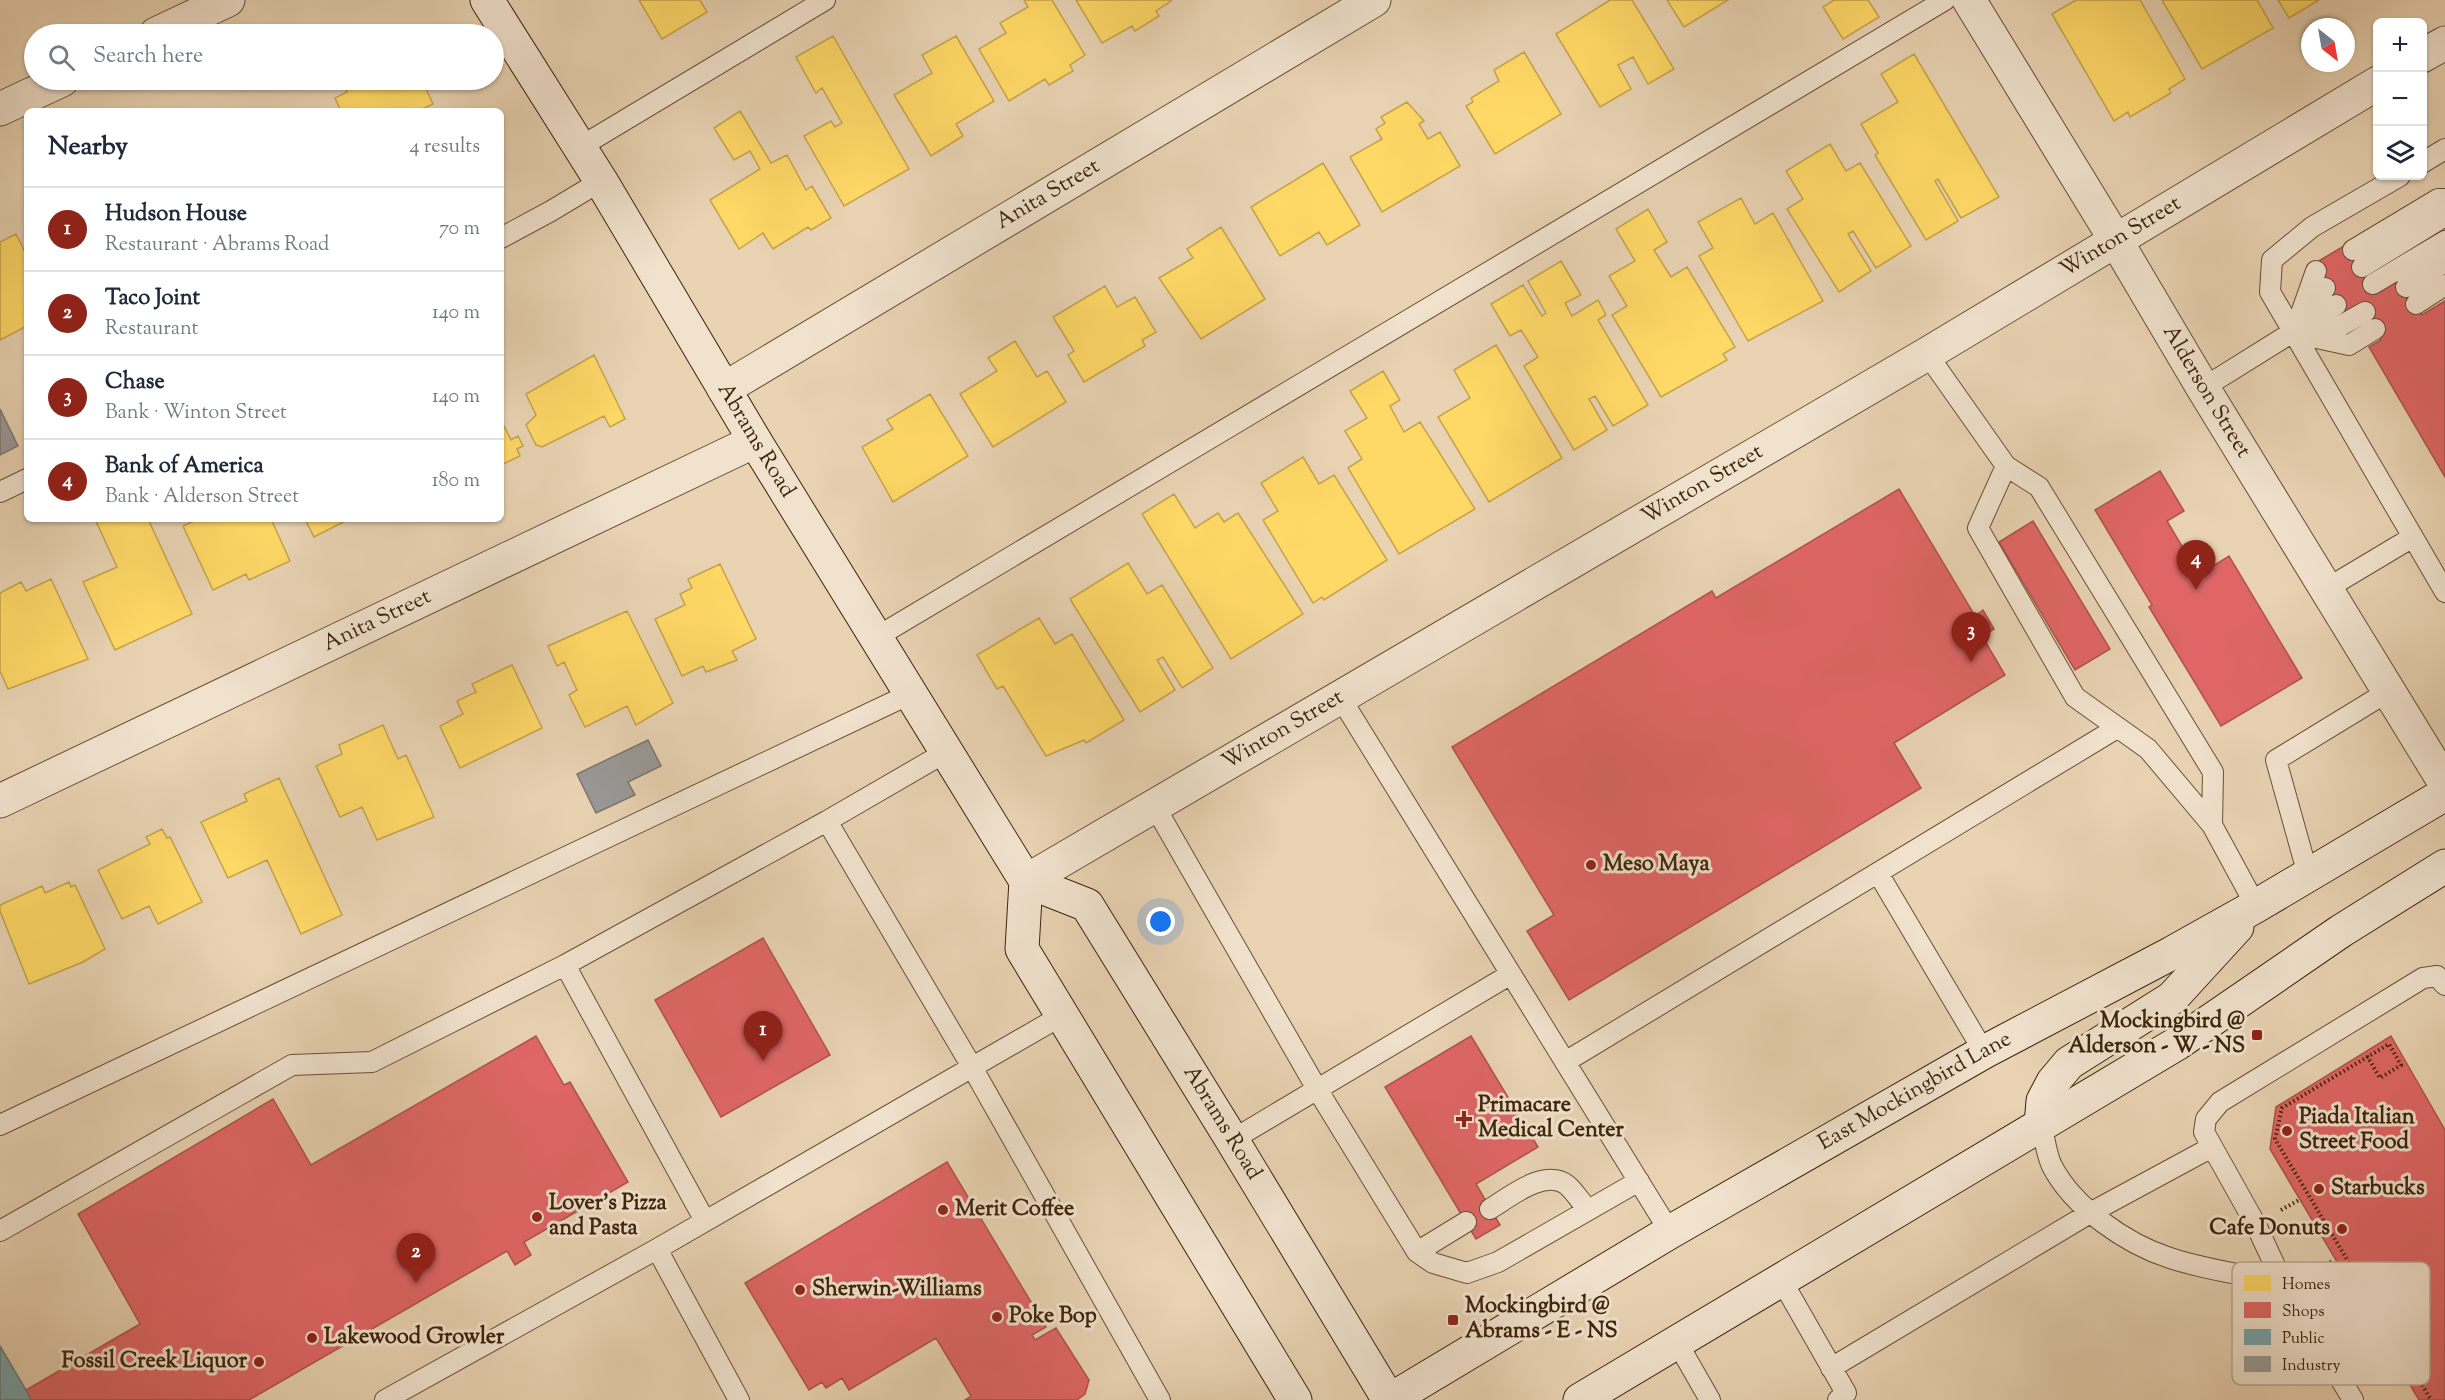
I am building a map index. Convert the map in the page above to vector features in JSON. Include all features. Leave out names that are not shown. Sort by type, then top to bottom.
[{"type":"main road","points":[[177,24],[228,0]]},
{"type":"main road","name":"Abrams Road","points":[[488,0],[503,24]]},
{"type":"main road","name":"Anita Street","points":[[724,389],[1374,0]]},
{"type":"main road","name":"Alderson Street","points":[[1970,0],[2203,388],[2445,783]]},
{"type":"main road","name":"Abrams Road","points":[[504,26],[601,181],[875,638],[1026,881],[1087,905],[1389,1400]]},
{"type":"main road","points":[[2427,53],[2445,43]]},
{"type":"main road","name":"Winton Street","points":[[1026,881],[1927,354],[2373,86]]},
{"type":"main road","points":[[0,109],[41,90]]},
{"type":"main road","name":"Anita Street","points":[[0,801],[755,441]]},
{"type":"main road","name":"East Mockingbird Lane","points":[[1389,1400],[1670,1232],[1984,1052],[2256,906],[2445,794]]},
{"type":"main road","points":[[1580,1400],[1678,1344],[2178,1043],[2341,931],[2445,866]]},
{"type":"main road","points":[[1026,881],[1022,949],[1295,1400]]},
{"type":"main road","points":[[2042,1125],[2043,1101],[2053,1082],[2069,1063],[2172,998],[2256,906]]},
{"type":"lane","points":[[580,147],[825,0]]},
{"type":"lane","points":[[875,638],[1945,0]]},
{"type":"lane","points":[[2427,160],[2445,149]]},
{"type":"lane","points":[[2393,180],[2312,227],[2272,260],[2270,292],[2445,592]]},
{"type":"lane","points":[[504,235],[601,181]]},
{"type":"lane","points":[[2445,199],[2438,199],[2357,258],[2445,216]]},
{"type":"lane","points":[[2373,284],[2445,241]]},
{"type":"lane","points":[[2406,287],[2445,262]]},
{"type":"lane","points":[[2294,333],[2320,280]]},
{"type":"lane","points":[[2416,304],[2445,285]]},
{"type":"lane","points":[[2203,388],[2336,306]]},
{"type":"lane","points":[[2294,333],[2370,321]]},
{"type":"lane","points":[[1927,354],[2006,466],[2039,487],[2214,772],[2212,825]]},
{"type":"lane","points":[[2006,466],[1978,528],[2075,697],[2148,749],[2212,825],[2256,906]]},
{"type":"lane","points":[[0,492],[24,480]]},
{"type":"lane","points":[[2326,589],[2413,537]]},
{"type":"lane","points":[[2308,875],[2276,760],[2389,691]]},
{"type":"lane","points":[[0,1125],[910,694]]},
{"type":"lane","points":[[1340,697],[1670,1232]]},
{"type":"lane","points":[[1565,1062],[2117,728]]},
{"type":"lane","points":[[0,1231],[292,1065],[372,1062],[565,964],[827,821],[946,752]]},
{"type":"lane","points":[[1154,805],[1317,1089],[1417,1252],[1433,1263],[1467,1274],[1498,1262],[1639,1181]]},
{"type":"lane","points":[[827,821],[972,1067],[1160,1400]]},
{"type":"lane","points":[[1878,873],[1984,1052]]},
{"type":"lane","points":[[565,964],[705,1221]]},
{"type":"lane","points":[[1232,1140],[1511,974]]},
{"type":"lane","points":[[2274,1262],[2256,1225],[2204,1132],[2206,1119],[2220,1101],[2423,978],[2437,976],[2445,986]]},
{"type":"lane","points":[[385,1400],[657,1249],[1061,1016]]},
{"type":"lane","points":[[2042,1125],[2051,1164],[2075,1199],[2090,1213],[2134,1242],[2169,1258],[2232,1271]]},
{"type":"lane","points":[[1831,1368],[2090,1213],[2212,1147]]},
{"type":"lane","points":[[1490,1209],[1533,1184],[1551,1179],[1566,1184],[1588,1210]]},
{"type":"lane","points":[[1417,1252],[1466,1222]]},
{"type":"lane","points":[[657,1249],[740,1400]]},
{"type":"lane","points":[[1782,1281],[1846,1393],[1839,1400]]},
{"type":"lane","points":[[1678,1344],[1710,1400]]},
{"type":"lane","points":[[2344,1385],[2353,1400]]},
{"type":"path","points":[[2349,1262],[2275,1139],[2282,1107],[2368,1056],[2389,1044],[2401,1065],[2380,1078],[2367,1056]]},
{"type":"path","points":[[2422,1385],[2431,1400]]},
{"type":"building: Homes","points":[[639,0],[700,0],[707,12],[662,39]]},
{"type":"building: Homes","points":[[1024,0],[1052,0],[1085,55],[1070,65],[1073,71],[1049,85],[1045,79],[1009,101],[979,49],[1006,33],[1000,23],[1028,7]]},
{"type":"building: Homes","points":[[1076,0],[1171,1],[1156,11],[1159,16],[1135,31],[1132,26],[1102,43]]},
{"type":"building: Homes","points":[[1610,0],[1632,0],[1674,69],[1648,84],[1633,57],[1618,65],[1631,89],[1600,107],[1556,34]]},
{"type":"building: Homes","points":[[1667,0],[1728,0],[1684,27]]},
{"type":"building: Homes","points":[[1834,0],[1868,0],[1879,17],[1843,39],[1823,7]]},
{"type":"building: Homes","points":[[2076,0],[2140,0],[2185,79],[2169,89],[2171,93],[2130,117],[2128,112],[2114,121],[2052,14]]},
{"type":"building: Homes","points":[[2162,0],[2257,0],[2273,28],[2202,69]]},
{"type":"building: Homes","points":[[2278,0],[2319,0],[2289,18]]},
{"type":"building: Homes","points":[[833,36],[909,169],[844,206],[804,136],[831,121],[835,127],[842,123],[822,88],[816,93],[796,57]]},
{"type":"building: Homes","points":[[956,36],[994,101],[956,124],[963,136],[931,156],[894,95],[932,73],[922,55]]},
{"type":"building: Homes","points":[[1524,52],[1561,114],[1495,154],[1466,106],[1473,102],[1471,98],[1499,81],[1494,70]]},
{"type":"building: Homes","points":[[1914,54],[1999,197],[1961,218],[1938,179],[1935,181],[1958,221],[1926,240],[1875,155],[1878,153],[1861,124],[1898,102],[1881,74]]},
{"type":"building: Homes","points":[[346,90],[427,90],[433,104],[424,108],[340,108],[335,98],[347,92]]},
{"type":"building: Homes","points":[[1407,102],[1424,121],[1419,124],[1428,139],[1440,132],[1460,166],[1382,212],[1350,157],[1382,139],[1376,129],[1385,123],[1381,117]]},
{"type":"building: Homes","points":[[740,111],[771,163],[787,155],[806,190],[812,186],[831,218],[811,230],[808,227],[773,249],[763,233],[739,249],[710,200],[760,169],[750,151],[734,160],[714,128]]},
{"type":"building: Homes","points":[[1830,144],[1846,171],[1860,163],[1911,246],[1876,268],[1853,231],[1848,234],[1871,271],[1839,292],[1787,209],[1803,199],[1786,171]]},
{"type":"building: Homes","points":[[1323,163],[1360,225],[1327,245],[1319,232],[1280,256],[1251,207]]},
{"type":"building: Homes","points":[[1741,198],[1755,224],[1773,213],[1823,301],[1748,341],[1699,256],[1713,248],[1698,222]]},
{"type":"building: Homes","points":[[1648,209],[1667,242],[1654,250],[1671,277],[1687,267],[1735,347],[1723,354],[1727,360],[1661,397],[1612,315],[1627,306],[1609,276],[1635,261],[1616,229]]},
{"type":"building: Homes","points":[[1221,227],[1265,299],[1201,339],[1159,278],[1193,258],[1187,249]]},
{"type":"building: Homes","points":[[16,234],[24,250],[24,328],[0,340],[0,242]]},
{"type":"building: Homes","points":[[1561,261],[1581,295],[1565,303],[1572,316],[1598,300],[1606,315],[1598,320],[1648,405],[1613,426],[1595,396],[1589,399],[1607,430],[1574,450],[1524,366],[1538,357],[1521,330],[1510,336],[1491,304],[1523,285],[1542,316],[1546,313],[1528,281]]},
{"type":"building: Homes","points":[[1105,286],[1117,307],[1135,297],[1156,332],[1142,340],[1145,346],[1084,382],[1068,355],[1074,351],[1053,317]]},
{"type":"building: Homes","points":[[1015,341],[1037,377],[1047,371],[1066,402],[993,447],[960,394],[997,371],[988,358]]},
{"type":"building: Homes","points":[[1496,345],[1562,458],[1489,502],[1438,417],[1470,398],[1454,370]]},
{"type":"building: Homes","points":[[594,355],[625,419],[610,427],[604,416],[542,447],[536,445],[526,425],[536,415],[526,394]]},
{"type":"building: Homes","points":[[1383,371],[1400,400],[1390,406],[1404,432],[1420,422],[1475,509],[1399,554],[1348,468],[1362,459],[1345,431],[1367,418],[1350,391]]},
{"type":"building: Homes","points":[[930,394],[968,456],[893,502],[862,447],[893,429],[887,420]]},
{"type":"building: Homes","points":[[504,426],[511,440],[518,436],[523,446],[517,449],[520,456],[504,464]]},
{"type":"building: Homes","points":[[1303,457],[1319,484],[1334,475],[1387,560],[1324,600],[1322,597],[1313,603],[1263,520],[1278,511],[1261,483]]},
{"type":"building: Homes","points":[[1174,494],[1195,528],[1218,513],[1224,522],[1238,513],[1303,614],[1231,659],[1142,514]]},
{"type":"building: Homes","points":[[96,522],[149,522],[192,614],[115,650],[83,582],[117,567]]},
{"type":"building: Homes","points":[[192,522],[272,522],[290,561],[249,580],[246,574],[213,590],[183,526]]},
{"type":"building: Homes","points":[[306,522],[343,522],[314,537]]},
{"type":"building: Homes","points":[[1128,563],[1147,594],[1162,585],[1213,668],[1182,688],[1163,657],[1157,660],[1175,690],[1140,712],[1070,599]]},
{"type":"building: Homes","points":[[720,564],[756,639],[732,651],[737,660],[706,672],[703,666],[682,676],[655,619],[685,605],[680,594],[692,588],[688,579]]},
{"type":"building: Homes","points":[[51,579],[88,659],[8,689],[0,671],[0,593],[21,582],[26,591]]},
{"type":"building: Homes","points":[[627,611],[673,703],[636,725],[627,706],[585,727],[569,695],[577,690],[564,662],[557,666],[548,646]]},
{"type":"building: Homes","points":[[1039,618],[1055,644],[1072,634],[1124,720],[1086,743],[1084,740],[1046,756],[1003,686],[997,689],[977,655]]},
{"type":"building: Homes","points":[[512,665],[542,728],[460,768],[440,726],[463,714],[457,701],[476,692],[472,684]]},
{"type":"building: Homes","points":[[383,725],[398,759],[406,755],[434,817],[377,840],[362,807],[340,817],[316,766],[342,754],[339,745]]},
{"type":"building: Homes","points":[[279,778],[342,915],[301,934],[267,860],[228,878],[201,822],[247,801],[244,794]]},
{"type":"building: Homes","points":[[162,829],[167,838],[170,837],[202,902],[158,924],[149,906],[122,919],[98,870],[150,844],[146,837]]},
{"type":"building: Homes","points":[[69,882],[71,887],[75,885],[105,949],[83,962],[29,984],[0,911],[0,905],[42,886],[45,893]]},
{"type":"building: Shops","points":[[2349,243],[2377,291],[2401,278],[2422,315],[2445,301],[2445,477],[2369,347],[2381,340],[2363,309],[2344,319],[2312,265]]},
{"type":"building: Shops","points":[[2160,471],[2184,511],[2167,521],[2199,575],[2229,556],[2302,678],[2221,726],[2149,607],[2152,605],[2095,510]]},
{"type":"building: Shops","points":[[1899,489],[1975,616],[1983,610],[1994,629],[1982,636],[2005,675],[1894,743],[1921,788],[1569,1000],[1527,931],[1554,915],[1452,747],[1712,591],[1716,598]]},
{"type":"building: Shops","points":[[2033,521],[2110,649],[2075,670],[1999,542]]},
{"type":"building: Shops","points":[[763,938],[830,1055],[721,1117],[655,1000]]},
{"type":"building: Shops","points":[[536,1036],[564,1085],[570,1082],[628,1182],[524,1242],[531,1255],[515,1265],[507,1251],[249,1400],[31,1400],[26,1390],[140,1324],[78,1214],[273,1099],[311,1165]]},
{"type":"building: Shops","points":[[1471,1036],[1538,1147],[1476,1184],[1500,1225],[1476,1239],[1385,1087]]},
{"type":"building: Shops","points":[[2391,1036],[2445,1130],[2445,1400],[2419,1400],[2410,1385],[2430,1385],[2430,1262],[2337,1262],[2270,1149],[2276,1107]]},
{"type":"building: Shops","points":[[947,1162],[1046,1327],[1032,1335],[1035,1340],[1056,1328],[1089,1380],[1085,1394],[1077,1400],[965,1400],[971,1396],[936,1338],[849,1390],[842,1378],[826,1388],[822,1382],[809,1390],[745,1283]]},
{"type":"building: Public","points":[[0,1346],[26,1390],[31,1400],[0,1400]]},
{"type":"building: Industry","points":[[0,409],[18,446],[0,455]]},
{"type":"building: Industry","points":[[648,740],[661,766],[628,782],[635,795],[596,813],[577,774]]},
{"type":"place","name":"Bank of America","points":[[2196,590]]},
{"type":"place","name":"Chase","points":[[1971,662]]},
{"type":"place","name":"Meso Maya","points":[[1591,865]]},
{"type":"place","name":"Mockingbird @ Alderson - W - NS","points":[[2257,1035]]},
{"type":"place","name":"Hudson House","points":[[763,1061]]},
{"type":"place","name":"Primacare Medical Center","points":[[1464,1119]]},
{"type":"place","name":"Piada Italian Street Food","points":[[2287,1131]]},
{"type":"place","name":"Starbucks","points":[[2319,1189]]},
{"type":"place","name":"Merit Coffee","points":[[943,1210]]},
{"type":"place","name":"Lover's Pizza and Pasta","points":[[537,1217]]},
{"type":"place","name":"Cafe Donuts","points":[[2342,1229]]},
{"type":"place","name":"Taco Joint","points":[[416,1283]]},
{"type":"place","name":"Sherwin-Williams","points":[[800,1290]]},
{"type":"place","name":"Poke Bop","points":[[997,1317]]},
{"type":"place","name":"Mockingbird @ Abrams - E - NS","points":[[1453,1320]]},
{"type":"place","name":"Lakewood Growler","points":[[312,1338]]},
{"type":"place","name":"Fossil Creek Liquor","points":[[259,1362]]}]
